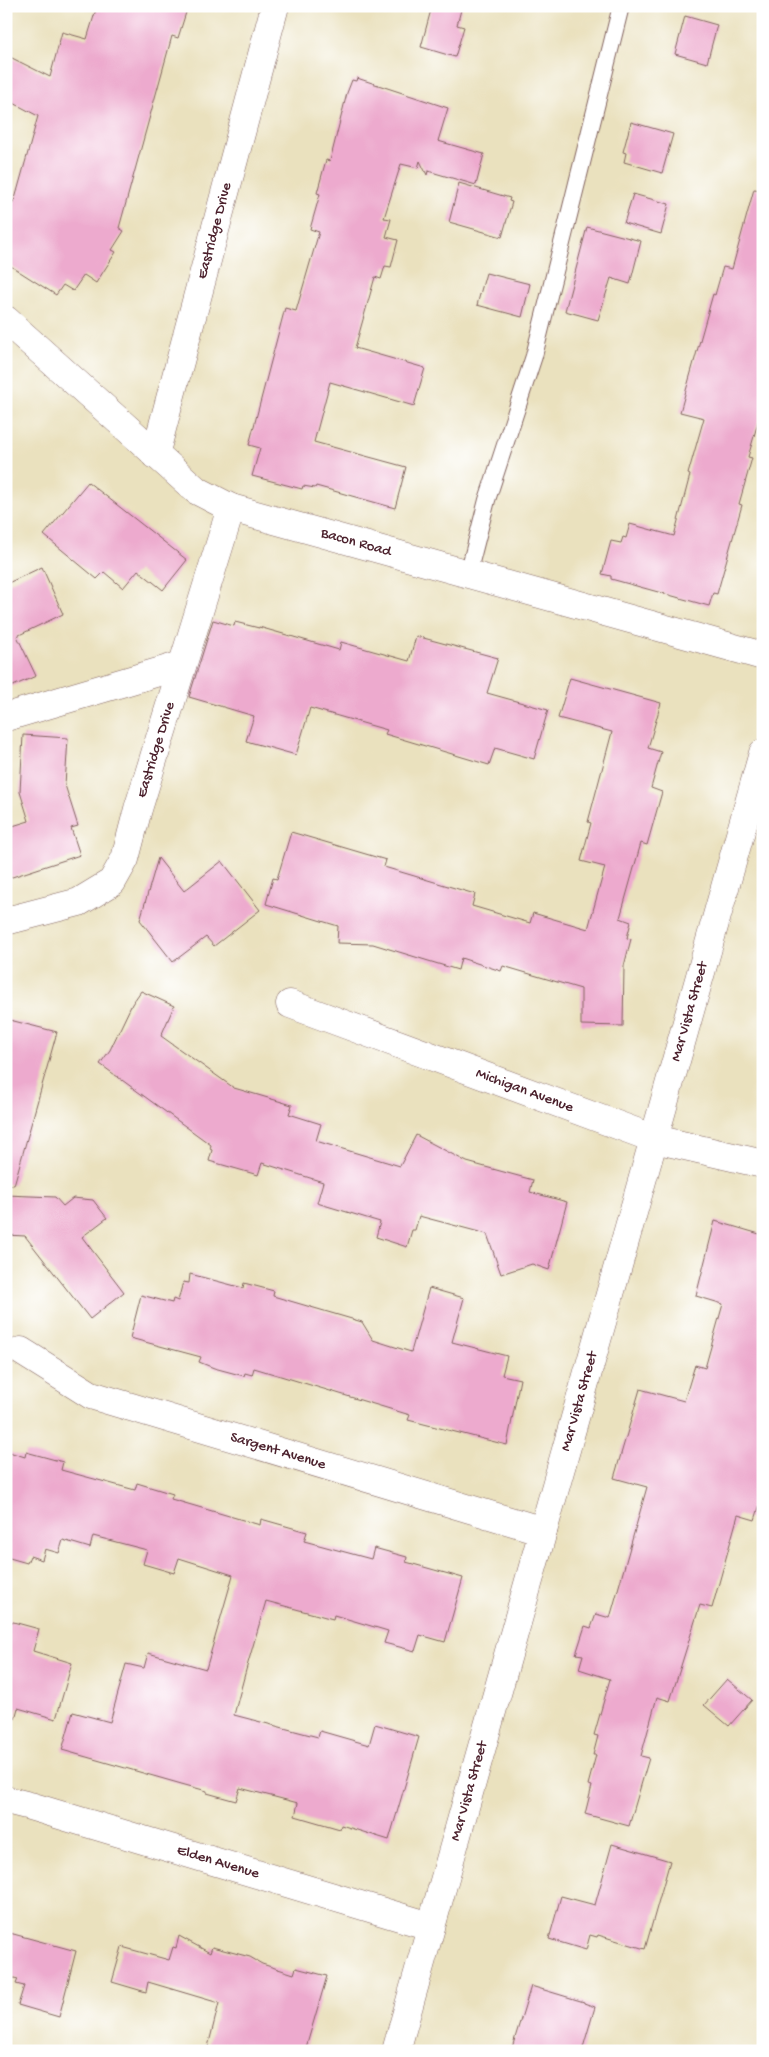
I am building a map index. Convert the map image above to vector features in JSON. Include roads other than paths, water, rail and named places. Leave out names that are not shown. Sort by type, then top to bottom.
[{"type":"street","name":"Eastridge Drive","points":[[154,455],[275,6]]},
{"type":"street","name":"Bacon Road","points":[[6,320],[154,455],[196,490],[231,508],[763,656]]},
{"type":"street","name":"Eastridge Drive","points":[[6,920],[79,902],[112,882],[125,858],[138,809],[231,508]]},
{"type":"street","points":[[6,717],[182,665]]},
{"type":"street","name":"Mar Vista Street","points":[[396,2051],[763,753]]},
{"type":"street","name":"Michigan Avenue","points":[[290,1004],[655,1139],[763,1164]]},
{"type":"street","name":"Sargent Avenue","points":[[21,1351],[91,1395],[543,1531]]},
{"type":"street","name":"Elden Avenue","points":[[6,1800],[430,1926]]},
{"type":"lane","points":[[468,574],[487,500],[534,356],[621,6]]}]
